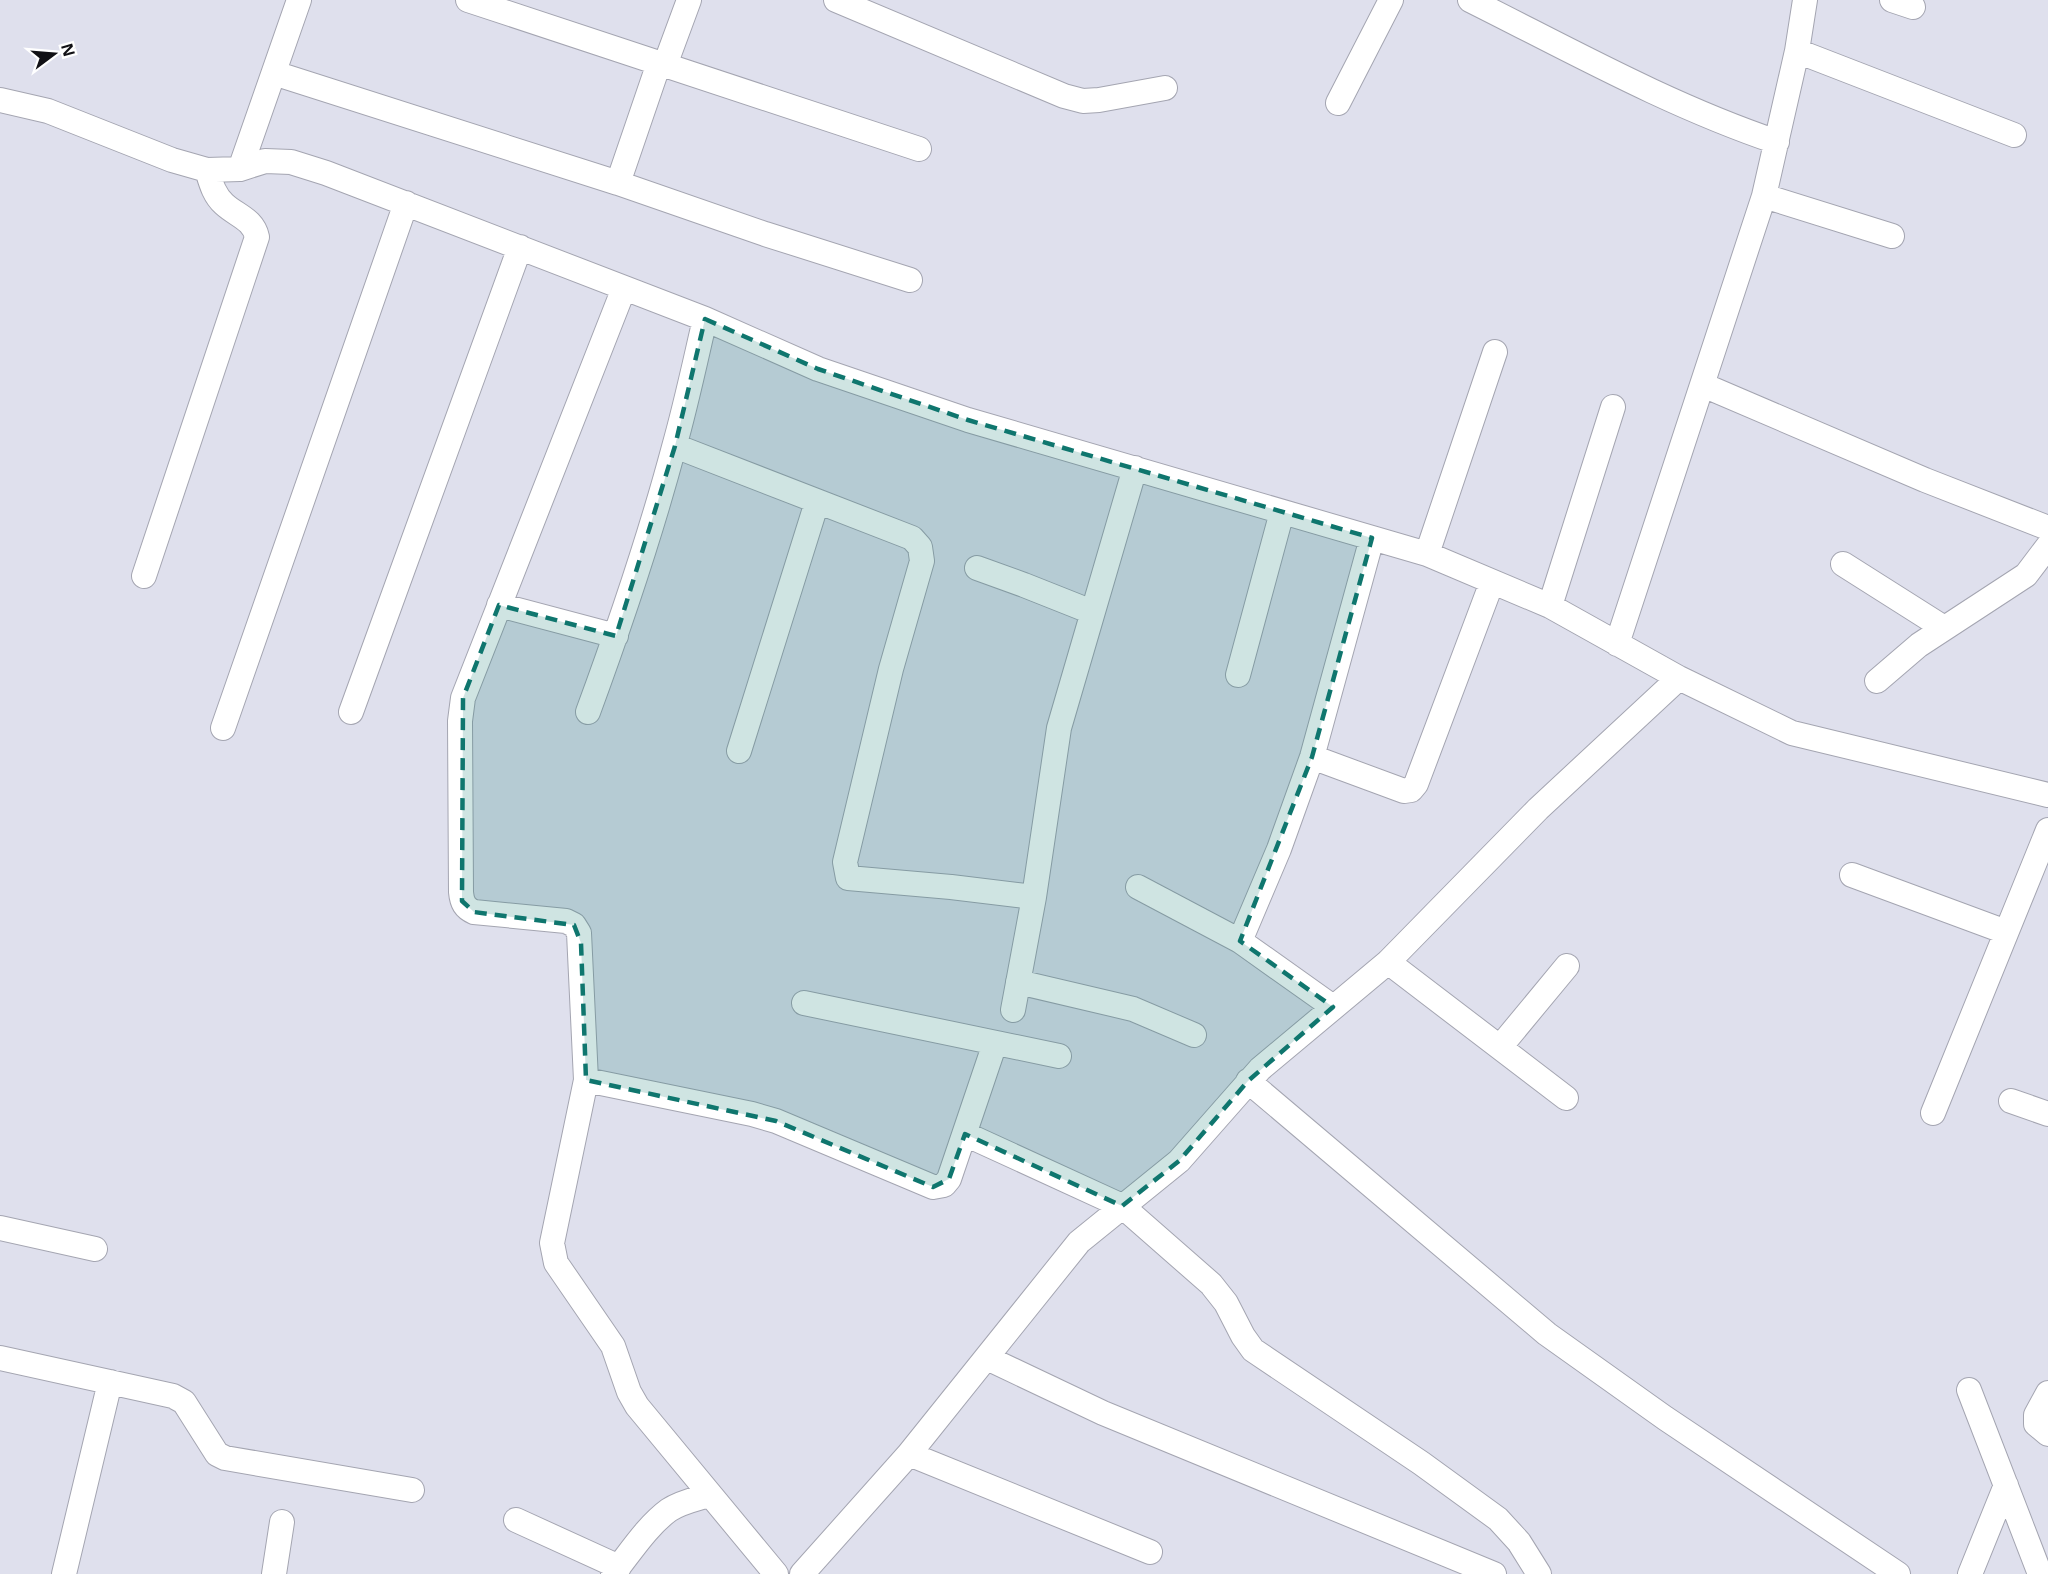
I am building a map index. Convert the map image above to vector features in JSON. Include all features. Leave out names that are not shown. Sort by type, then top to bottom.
[{"type":"street","points":[[240,169],[299,0]]},
{"type":"street","points":[[468,0],[919,148]]},
{"type":"street","points":[[618,183],[662,64],[689,0]]},
{"type":"street","points":[[836,0],[1064,96],[1083,101],[1099,100],[1165,88]]},
{"type":"street","points":[[1338,103],[1391,0]]},
{"type":"street","points":[[1470,0],[1632,81],[1733,127],[1777,142]]},
{"type":"street","points":[[1617,644],[1764,196],[1797,51],[1805,0]]},
{"type":"street","points":[[1797,51],[2014,135]]},
{"type":"street","points":[[274,73],[618,183],[765,234],[910,280]]},
{"type":"street","points":[[0,100],[48,111],[172,160],[207,170],[240,169],[265,161],[291,162],[406,203],[705,319],[818,369],[968,420],[1427,554],[1550,606],[1679,678],[1792,733],[2048,795]]},
{"type":"street","points":[[144,576],[258,237],[251,222],[224,204],[213,189],[207,170]]},
{"type":"street","points":[[1764,196],[1892,236]]},
{"type":"street","points":[[223,728],[406,203]]},
{"type":"street","points":[[351,712],[520,247]]},
{"type":"street","points":[[624,288],[463,698],[460,721],[462,901],[467,909],[474,912],[566,921],[574,925],[579,933],[586,1080],[552,1243],[556,1263],[613,1346],[629,1392],[637,1406],[776,1574]]},
{"type":"street","points":[[588,712],[647,541],[675,446],[705,319]]},
{"type":"street","points":[[1427,554],[1495,352]]},
{"type":"street","points":[[1703,385],[1925,480],[2048,528]]},
{"type":"street","points":[[1550,606],[1613,407]]},
{"type":"street","points":[[675,446],[912,538],[920,547],[922,561],[891,669],[845,862],[848,878],[1034,897]]},
{"type":"street","points":[[1013,1010],[1034,897],[1059,728],[1135,468]]},
{"type":"street","points":[[739,751],[818,502]]},
{"type":"street","points":[[1238,675],[1282,512]]},
{"type":"street","points":[[1240,941],[1279,849],[1312,757],[1372,538]]},
{"type":"street","points":[[1877,681],[1919,645],[2026,575],[2048,546]]},
{"type":"street","points":[[1843,564],[1944,628]]},
{"type":"street","points":[[977,568],[1092,612]]},
{"type":"street","points":[[1312,757],[1404,790],[1411,790],[1416,784],[1492,582]]},
{"type":"street","points":[[499,605],[616,636]]},
{"type":"street","points":[[802,1574],[909,1454],[1079,1242],[1179,1161],[1248,1081],[1388,962],[1538,809],[1679,678]]},
{"type":"street","points":[[1933,1113],[2048,830]]},
{"type":"street","points":[[1852,875],[2006,932]]},
{"type":"street","points":[[1138,887],[1240,941],[1333,1007]]},
{"type":"street","points":[[1388,962],[1566,1098]]},
{"type":"street","points":[[1500,1047],[1567,966]]},
{"type":"street","points":[[1018,982],[1133,1009],[1194,1035]]},
{"type":"street","points":[[804,1003],[1059,1056]]},
{"type":"street","points":[[586,1080],[776,1121],[933,1187],[944,1185],[950,1179],[995,1043]]},
{"type":"street","points":[[1248,1081],[1547,1334],[1665,1418],[1898,1574]]},
{"type":"street","points":[[2011,1101],[2048,1114]]},
{"type":"street","points":[[965,1134],[1122,1206],[1211,1284],[1226,1303],[1253,1350],[1421,1463],[1498,1519],[1519,1542],[1539,1574]]},
{"type":"street","points":[[0,1228],[95,1249]]},
{"type":"street","points":[[0,1358],[173,1396],[184,1402],[217,1454],[225,1458],[412,1490]]},
{"type":"street","points":[[987,1358],[1103,1413],[1494,1574]]},
{"type":"street","points":[[64,1574],[110,1382]]},
{"type":"street","points":[[1969,1390],[2040,1574]]},
{"type":"street","points":[[2048,1393],[2036,1415],[2036,1424],[2048,1434]]},
{"type":"street","points":[[909,1454],[1150,1552]]},
{"type":"street","points":[[1970,1574],[2006,1485]]},
{"type":"street","points":[[516,1520],[616,1570],[656,1522],[669,1511],[680,1504],[709,1495]]},
{"type":"street","points":[[273,1574],[282,1522]]},
{"type":"highlighted area","points":[[705,319],[818,369],[968,420],[1372,538],[1312,757],[1240,941],[1333,1007],[1248,1081],[1179,1161],[1122,1206],[965,1134],[949,1179],[933,1187],[776,1121],[586,1080],[581,943],[574,925],[474,912],[462,901],[463,698],[499,605],[616,636],[675,446]]}]
